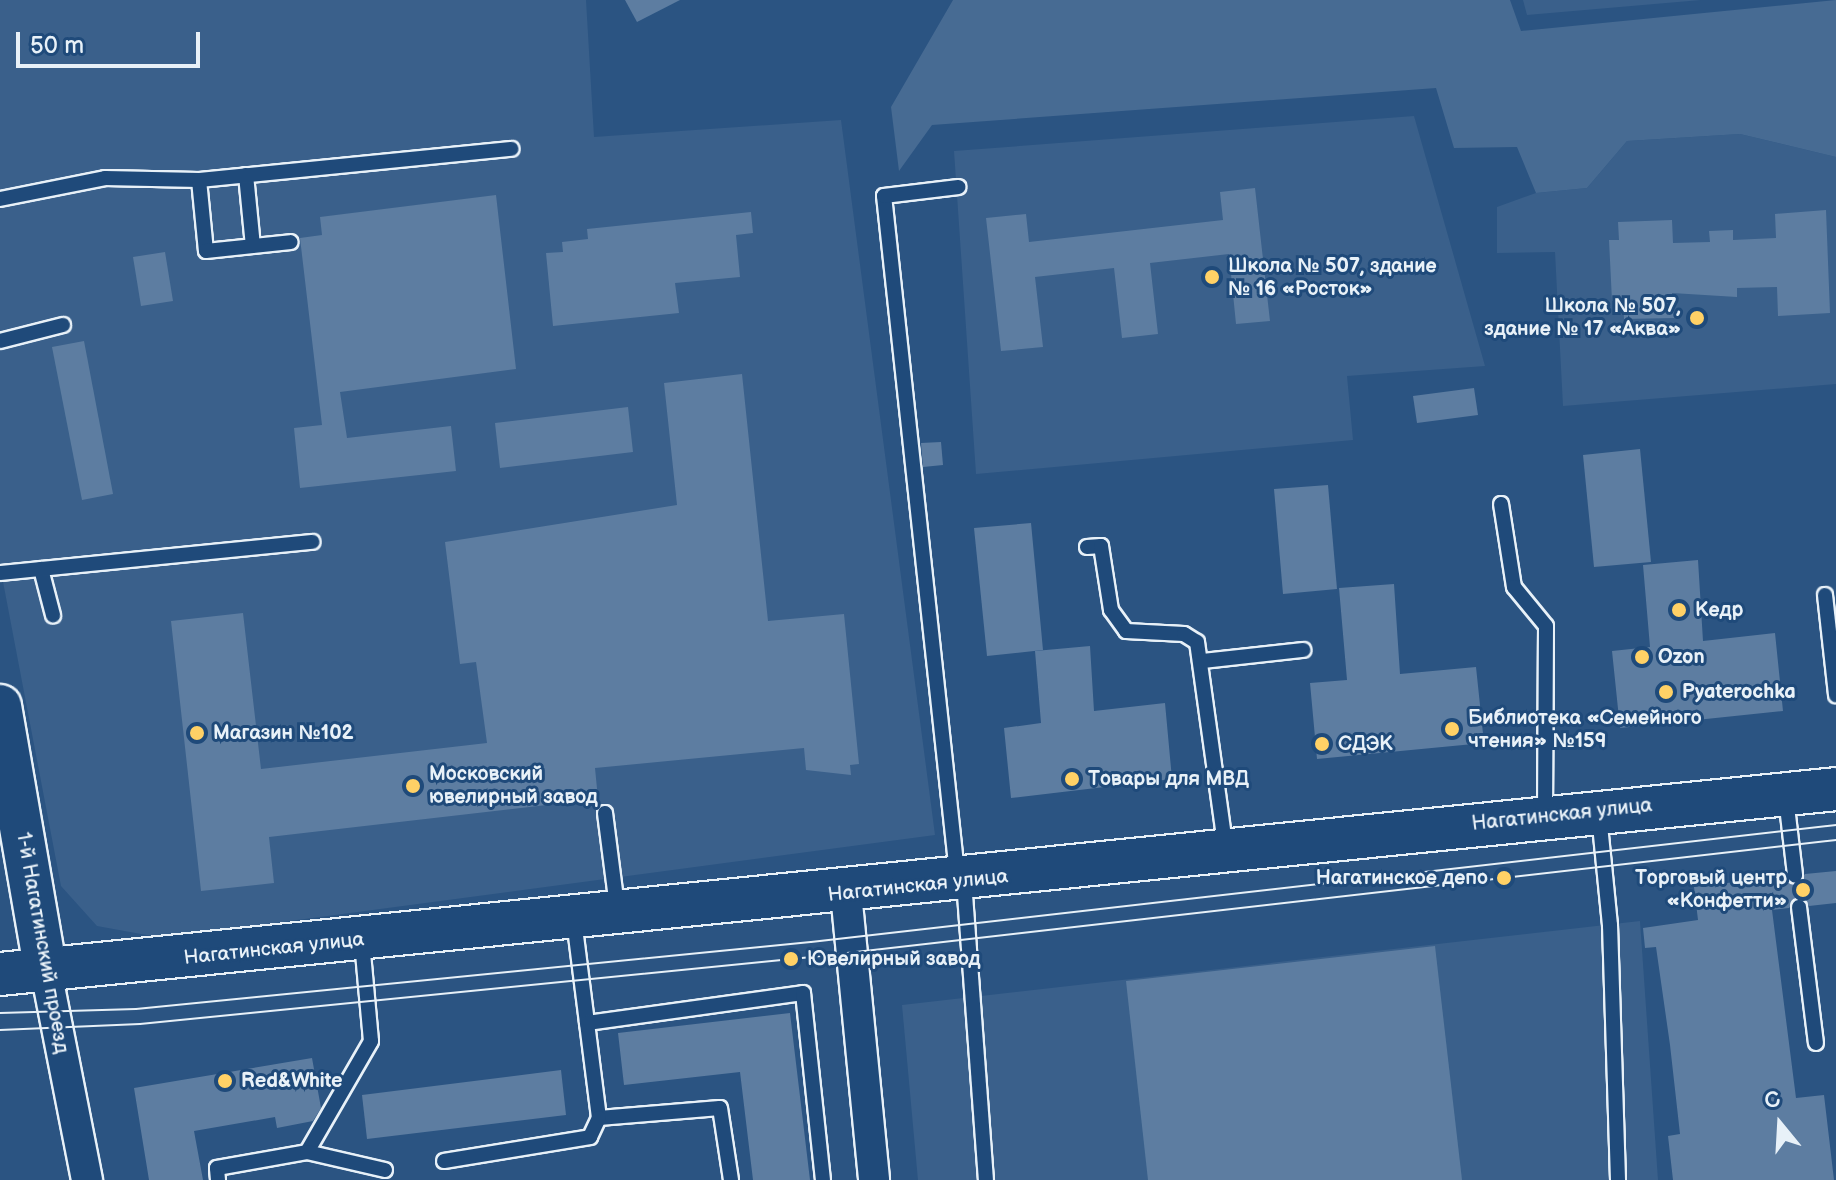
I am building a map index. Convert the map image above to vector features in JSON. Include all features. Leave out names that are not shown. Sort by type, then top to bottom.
[{"type":"street","name":"1-й Нагатинский проезд","points":[[0,706],[9,802],[87,1180]]},
{"type":"street","name":"Нагатинская улица","points":[[0,974],[846,893],[1545,816],[1836,789]]},
{"type":"street","points":[[846,893],[874,1180]]},
{"type":"lane","points":[[0,199],[105,178],[199,180],[511,149]]},
{"type":"lane","points":[[246,175],[253,246]]},
{"type":"lane","points":[[199,180],[206,251],[291,242]]},
{"type":"lane","points":[[958,187],[884,196],[961,881],[986,1180]]},
{"type":"lane","points":[[0,341],[63,325]]},
{"type":"lane","points":[[1501,504],[1514,587],[1546,626],[1545,816]]},
{"type":"lane","points":[[0,573],[312,542]]},
{"type":"lane","points":[[1087,547],[1101,546],[1111,610],[1126,631],[1184,634],[1197,642],[1203,661],[1225,850]]},
{"type":"lane","points":[[41,569],[53,615]]},
{"type":"lane","points":[[1825,595],[1836,695]]},
{"type":"lane","points":[[1203,661],[1303,650]]},
{"type":"lane","points":[[1785,794],[1795,875]]},
{"type":"lane","points":[[1598,811],[1610,925],[1618,1180]]},
{"type":"lane","points":[[605,813],[618,915]]},
{"type":"lane","points":[[1799,907],[1816,1043]]},
{"type":"lane","points":[[444,1161],[590,1137],[599,1118],[574,919]]},
{"type":"lane","points":[[307,1152],[371,1041],[362,940]]},
{"type":"lane","points":[[587,1023],[803,993],[823,1180]]},
{"type":"lane","points":[[599,1118],[720,1108],[731,1180]]},
{"type":"lane","points":[[218,1180],[217,1168],[307,1152],[385,1170]]},
{"type":"shaded area","points":[[0,0],[586,0],[594,137],[841,120],[935,835],[163,938],[97,926],[61,886],[0,566]]},
{"type":"shaded area","points":[[953,0],[1510,0],[1521,31],[1836,0],[1836,157],[1740,134],[1627,141],[1587,188],[1536,193],[1517,147],[1454,148],[1436,88],[932,125],[899,171],[891,107]]},
{"type":"shaded area","points":[[1523,0],[1701,0],[1527,15]]},
{"type":"shaded area","name":"Школа № 507, здание № 16 «Росток»","points":[[1414,116],[1485,366],[1347,376],[1353,440],[976,474],[954,151]]},
{"type":"shaded area","name":"Школа № 507, здание № 17 «Аква»","points":[[1740,134],[1836,157],[1836,384],[1563,406],[1555,252],[1497,253],[1497,207],[1536,193],[1587,188],[1627,141]]},
{"type":"shaded area","points":[[1640,921],[1658,1180],[918,1180],[902,1005]]},
{"type":"building","points":[[625,0],[680,0],[637,22]]},
{"type":"building","points":[[1255,188],[1270,321],[1236,324],[1229,254],[1150,263],[1158,334],[1122,338],[1114,268],[1035,277],[1043,347],[1001,351],[986,218],[1026,214],[1029,242],[1223,220],[1220,192]]},
{"type":"building","points":[[496,195],[516,369],[340,392],[347,438],[451,426],[456,471],[300,488],[294,428],[322,425],[300,238],[322,235],[320,217]]},
{"type":"building","points":[[1826,210],[1830,313],[1778,316],[1777,287],[1737,288],[1737,297],[1672,293],[1674,318],[1624,319],[1623,300],[1612,301],[1609,240],[1619,240],[1618,222],[1672,220],[1673,243],[1710,242],[1709,231],[1733,230],[1733,240],[1776,238],[1775,214]]},
{"type":"building","points":[[751,212],[753,233],[736,235],[740,277],[675,283],[679,313],[553,326],[546,253],[563,252],[562,242],[588,239],[587,229]]},
{"type":"building","points":[[165,252],[173,301],[141,306],[133,257]]},
{"type":"building","points":[[84,341],[113,494],[82,500],[52,347]]},
{"type":"building","points":[[742,374],[768,621],[844,614],[859,764],[850,765],[851,775],[806,770],[804,748],[595,768],[598,799],[269,837],[274,883],[201,891],[171,621],[243,613],[261,769],[487,743],[476,662],[460,664],[445,542],[677,505],[664,383]]},
{"type":"building","points":[[1474,388],[1478,415],[1417,423],[1413,396]]},
{"type":"building","points":[[628,407],[633,452],[500,468],[495,423]]},
{"type":"building","points":[[941,442],[943,465],[923,467],[921,443]]},
{"type":"building","points":[[1640,449],[1651,562],[1594,567],[1583,455]]},
{"type":"building","points":[[1328,485],[1337,589],[1283,594],[1274,489]]},
{"type":"building","points":[[1031,523],[1043,650],[987,656],[974,528]]},
{"type":"building","points":[[1698,560],[1703,641],[1775,633],[1783,711],[1620,728],[1612,651],[1650,647],[1643,565]]},
{"type":"building","points":[[1394,584],[1400,674],[1476,667],[1484,743],[1317,759],[1310,683],[1347,680],[1339,588]]},
{"type":"building","points":[[1090,646],[1094,711],[1165,703],[1172,779],[1011,798],[1004,728],[1041,723],[1035,651]]},
{"type":"building","points":[[1836,871],[1836,903],[1809,906],[1799,897],[1789,908],[1772,910],[1796,1098],[1824,1095],[1834,1180],[1673,1180],[1668,1136],[1680,1134],[1670,1045],[1656,947],[1645,948],[1643,928],[1698,920],[1694,887],[1785,876],[1795,885],[1805,874]]},
{"type":"building","points":[[1435,946],[1462,1180],[1148,1180],[1126,981]]},
{"type":"building","points":[[790,1013],[810,1180],[753,1180],[740,1072],[624,1085],[618,1033]]},
{"type":"building","points":[[312,1058],[321,1108],[313,1121],[277,1128],[275,1117],[194,1131],[203,1180],[149,1180],[134,1088]]},
{"type":"building","points":[[561,1070],[566,1115],[367,1139],[362,1095]]},
{"type":"tram line","points":[[0,1013],[136,1009],[811,942],[1836,825]]},
{"type":"tram line","points":[[0,1030],[140,1024],[812,957],[1836,840]]},
{"type":"place","name":"Школа № 507, здание № 16 «Росток»","points":[[1212,277]]},
{"type":"place","name":"Школа № 507, здание № 17 «Аква»","points":[[1697,318]]},
{"type":"place","name":"Кедр","points":[[1679,610]]},
{"type":"place","name":"Ozon","points":[[1642,657]]},
{"type":"place","name":"Pyaterochka","points":[[1666,692]]},
{"type":"place","name":"Библиотека «Семейного чтения» №159","points":[[1452,729]]},
{"type":"place","name":"Магазин №102","points":[[197,733]]},
{"type":"place","name":"СДЭК","points":[[1322,744]]},
{"type":"place","name":"Товары для МВД","points":[[1072,779]]},
{"type":"place","name":"Московский ювелирный завод","points":[[413,786]]},
{"type":"place","name":"Нагатинское депо","points":[[1504,878]]},
{"type":"place","name":"Торговый центр «Конфетти»","points":[[1803,890]]},
{"type":"place","name":"Ювелирный завод","points":[[791,959]]},
{"type":"place","name":"Red&White","points":[[225,1081]]}]
